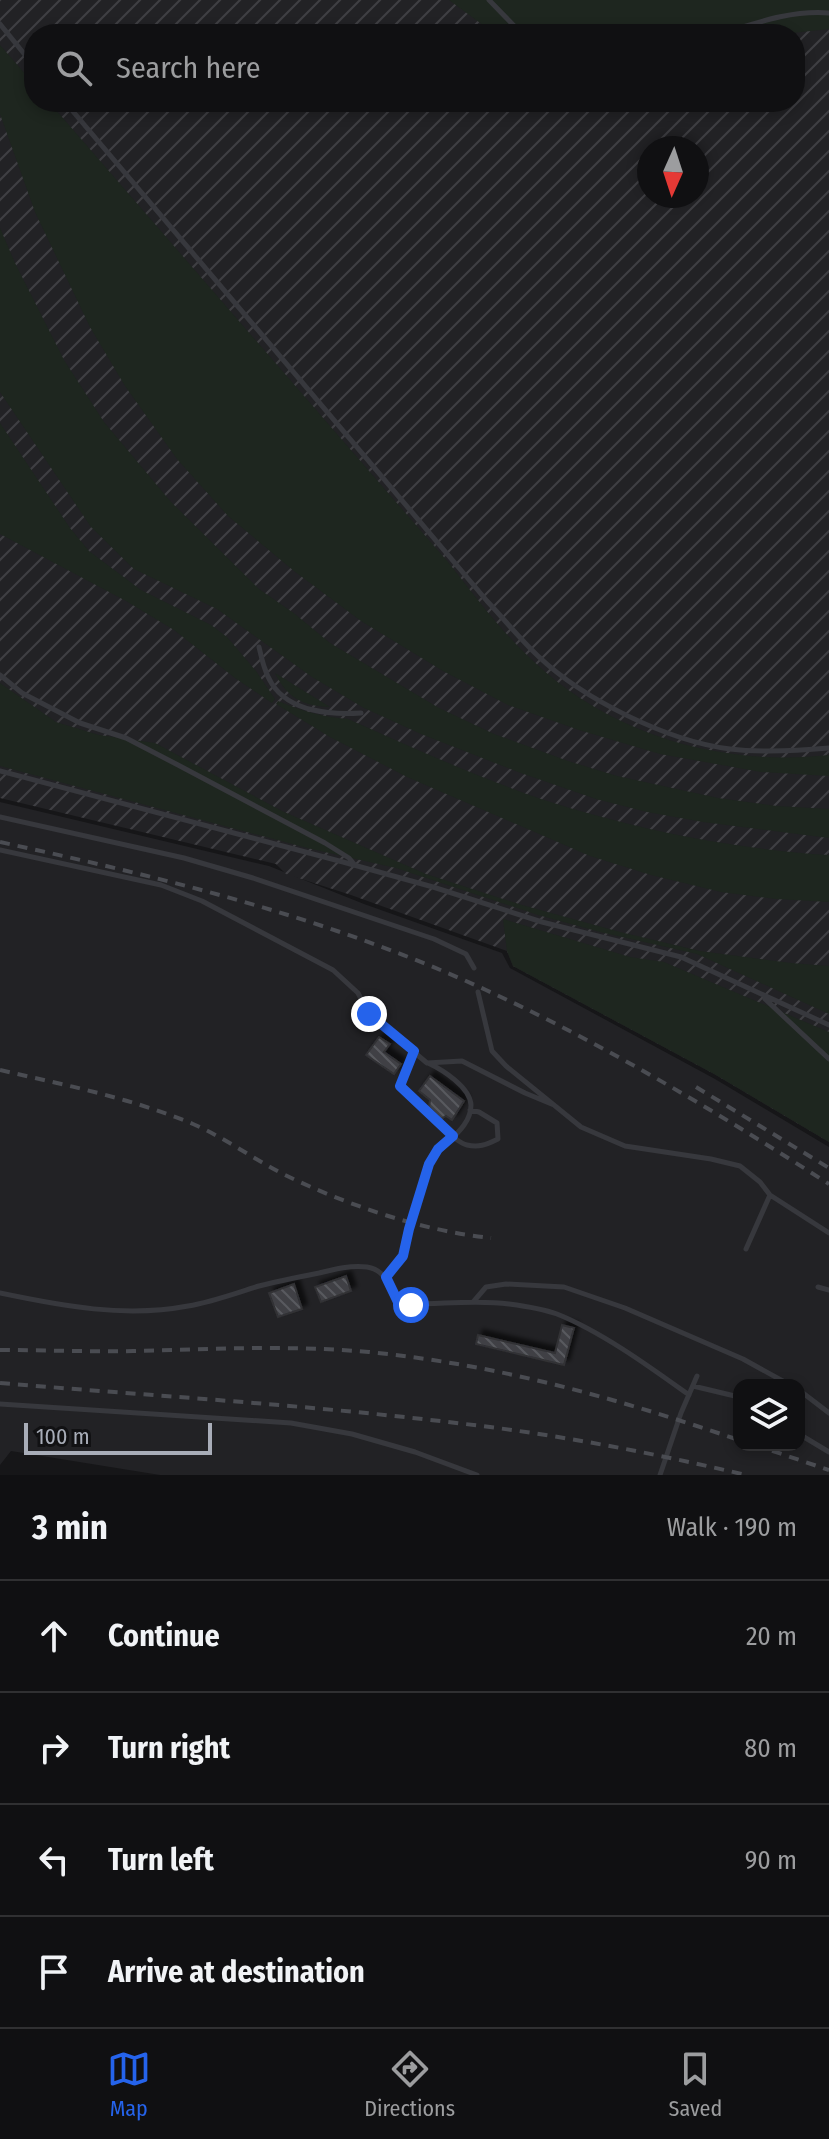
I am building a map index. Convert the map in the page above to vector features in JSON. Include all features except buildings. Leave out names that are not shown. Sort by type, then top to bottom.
[{"type":"lane","points":[[489,0],[512,24]]},
{"type":"lane","points":[[753,24],[809,11],[829,13]]},
{"type":"lane","points":[[0,24],[24,54]]},
{"type":"lane","points":[[73,112],[487,601],[538,657],[577,687],[631,718],[684,738],[728,749],[791,752],[829,748]]},
{"type":"lane","points":[[259,647],[271,682],[288,700],[323,712],[361,713]]},
{"type":"lane","points":[[0,675],[22,693],[80,723],[126,738],[325,843],[349,858],[354,865]]},
{"type":"lane","points":[[0,771],[433,887],[542,922],[681,957],[829,1025]]},
{"type":"lane","points":[[0,817],[184,858],[253,878],[434,939],[466,954],[474,968]]},
{"type":"lane","points":[[0,850],[161,885],[202,901],[333,970],[358,993],[369,1014],[427,1063],[447,1073],[465,1090],[471,1101],[464,1126],[438,1149],[429,1164],[403,1256],[386,1277]]},
{"type":"lane","points":[[478,992],[492,1051],[581,1127],[625,1146],[740,1166],[770,1195],[829,1233]]},
{"type":"lane","points":[[761,995],[829,1059]]},
{"type":"lane","points":[[414,1051],[400,1086],[464,1144],[483,1146],[498,1139],[497,1123],[470,1110]]},
{"type":"lane","points":[[427,1063],[462,1061],[554,1105]]},
{"type":"lane","points":[[746,1249],[770,1195]]},
{"type":"lane","points":[[0,1293],[62,1306],[146,1311],[189,1306],[265,1285],[349,1267],[371,1267],[386,1277],[398,1302],[404,1304],[509,1304],[554,1313],[606,1341],[689,1395]]},
{"type":"lane","points":[[473,1302],[486,1287],[506,1284],[564,1287],[684,1333],[779,1379]]},
{"type":"lane","points":[[818,1287],[829,1290]]},
{"type":"lane","points":[[660,1475],[697,1376]]},
{"type":"lane","points":[[693,1386],[733,1396]]},
{"type":"lane","points":[[805,1395],[829,1413]]},
{"type":"lane","points":[[0,1404],[291,1423],[352,1434],[415,1452],[477,1475]]},
{"type":"lane","points":[[805,1438],[829,1452]]},
{"type":"shaded area","points":[[0,0],[829,0],[829,1142],[714,1074],[513,966],[507,951],[286,874],[276,864],[0,798]]},
{"type":"shaded area","points":[[449,0],[829,0],[829,29],[805,32],[805,24],[481,24]]},
{"type":"shaded area","points":[[0,45],[24,73],[24,112],[58,112],[448,562],[498,624],[531,659],[562,685],[596,708],[670,740],[748,756],[829,755],[829,776],[761,772],[660,754],[508,705],[443,671],[361,621],[294,571],[228,516],[177,459],[125,386],[90,327],[35,212],[0,114]]},
{"type":"shaded area","points":[[0,228],[64,360],[104,422],[171,502],[259,589],[330,643],[439,708],[494,734],[568,761],[617,776],[718,798],[829,809],[829,838],[647,812],[596,799],[518,772],[364,708],[312,677],[217,609],[134,569],[91,527],[0,392]]},
{"type":"shaded area","points":[[0,423],[70,528],[89,551],[141,590],[211,625],[227,637],[256,671],[275,699],[272,703],[174,630],[0,534]]},
{"type":"shaded area","points":[[275,673],[330,707],[297,699],[285,689]]},
{"type":"shaded area","points":[[0,683],[56,722],[99,735],[155,743],[282,811],[426,874],[522,905],[700,951],[829,966],[829,1014],[697,954],[538,915],[396,868],[307,848],[0,766]]},
{"type":"shaded area","points":[[278,701],[312,713],[348,719],[492,781],[576,810],[720,843],[829,855],[829,902],[721,892],[590,856],[407,777],[330,737],[276,704]]},
{"type":"shaded area","points":[[0,802],[269,866],[502,953],[510,968],[715,1079],[829,1147],[829,1475],[160,1475],[11,1451],[0,1465]]},
{"type":"shaded area","points":[[503,919],[630,957],[664,962],[829,1032],[829,1142],[716,1075],[513,966],[507,951]]},
{"type":"railway","points":[[0,842],[124,870],[248,903],[308,921],[428,965],[531,1011],[618,1057],[829,1184]]},
{"type":"railway","points":[[0,1070],[98,1093],[170,1115],[216,1135],[283,1174],[357,1206],[411,1223],[491,1238]]},
{"type":"railway","points":[[696,1087],[829,1168]]},
{"type":"railway","points":[[0,1350],[251,1348],[369,1352],[511,1374],[647,1410],[733,1438]]},
{"type":"railway","points":[[0,1383],[291,1406],[465,1424],[606,1445],[746,1475]]},
{"type":"railway","points":[[773,1451],[829,1470]]},
{"type":"route","points":[[369,1014],[414,1051],[400,1086],[453,1136],[438,1149],[429,1164],[403,1256],[386,1277],[398,1302],[411,1305]]}]
